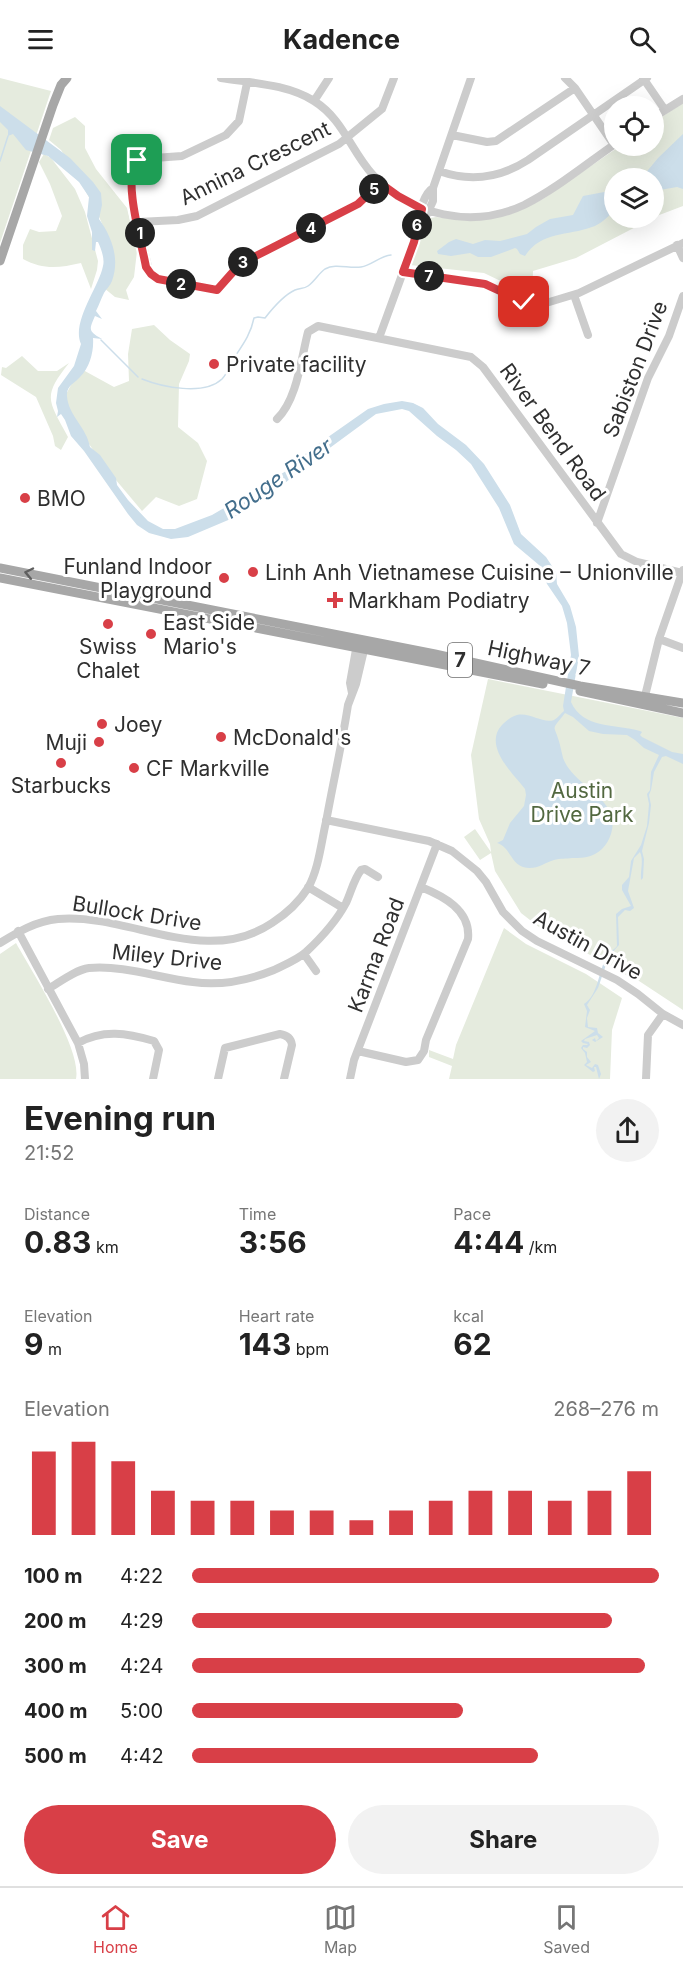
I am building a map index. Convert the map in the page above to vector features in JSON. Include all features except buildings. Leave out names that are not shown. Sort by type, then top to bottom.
[{"type":"main road","points":[[0,261],[62,80]]},
{"type":"main road","name":"Highway 7","points":[[0,568],[359,646]]},
{"type":"main road","name":"Highway 7","points":[[0,578],[580,688],[683,713]]},
{"type":"main road","name":"Highway 7","points":[[580,688],[683,703]]},
{"type":"street","points":[[221,78],[290,90],[314,101],[334,118],[361,160],[380,183],[398,196],[426,210],[450,216],[471,217],[516,208],[537,197],[604,152]]},
{"type":"street","points":[[314,101],[329,78]]},
{"type":"street","name":"Annina Crescent","points":[[138,222],[178,220],[197,216],[318,156],[348,137],[384,106],[394,78]]},
{"type":"street","points":[[379,338],[426,210],[433,201],[439,171],[471,78]]},
{"type":"street","points":[[566,78],[604,131]]},
{"type":"street","points":[[439,171],[461,177],[476,178],[510,171],[645,79],[665,110],[683,99]]},
{"type":"street","points":[[247,83],[239,121],[226,135],[182,156],[140,159],[135,162],[131,189],[146,267],[154,277],[215,290],[240,264],[358,204],[380,183]]},
{"type":"street","points":[[452,135],[486,142],[496,141],[575,88]]},
{"type":"street","points":[[403,272],[485,284],[498,288],[517,300],[533,304],[546,303],[574,295],[680,244],[683,258]]},
{"type":"street","points":[[574,295],[588,335]]},
{"type":"street","name":"Sabiston Drive","points":[[597,523],[648,378],[669,336],[683,296]]},
{"type":"street","name":"River Bend Road","points":[[277,420],[288,407],[308,332],[312,328],[323,326],[464,355],[478,361],[621,554],[629,559],[683,572]]},
{"type":"street","points":[[645,696],[659,639],[683,572]]},
{"type":"street","points":[[659,639],[683,648]]},
{"type":"street","name":"Bullock Drive","points":[[0,943],[18,931],[47,921],[70,919],[116,925],[179,939],[226,941],[257,932],[292,907],[308,887],[318,859],[352,693],[350,683],[359,646]]},
{"type":"street","name":"Austin Drive","points":[[326,820],[437,844],[452,851],[477,871],[503,912],[522,931],[630,988],[663,1014],[683,1025]]},
{"type":"street","name":"Karma Road","points":[[350,1079],[358,1051],[437,844]]},
{"type":"street","name":"Miley Drive","points":[[48,988],[88,968],[150,974],[195,983],[231,982],[267,973],[304,954],[327,931],[343,908],[356,877],[362,870],[365,869],[378,877]]},
{"type":"street","points":[[308,887],[343,908]]},
{"type":"street","points":[[358,1051],[406,1062],[418,1060],[424,1051],[426,1040],[468,939],[468,931],[452,902],[421,887]]},
{"type":"street","points":[[18,931],[78,1043],[84,1064],[85,1079]]},
{"type":"street","points":[[304,954],[316,971]]},
{"type":"street","points":[[646,1079],[648,1035],[663,1014]]},
{"type":"street","points":[[78,1043],[89,1037],[110,1033],[154,1041],[159,1050],[153,1079]]},
{"type":"street","points":[[218,1079],[225,1048],[280,1034],[292,1041],[284,1079]]},
{"type":"green space","points":[[0,78],[51,91],[0,243]]},
{"type":"green space","points":[[683,103],[683,206],[664,213],[664,168],[604,168],[604,228],[634,228],[576,258],[533,271],[532,296],[484,273],[410,265],[430,218],[472,221],[508,215],[543,199],[605,156],[664,156],[664,115]]},
{"type":"green space","points":[[75,117],[85,126],[85,148],[96,169],[127,208],[137,251],[134,277],[126,290],[129,300],[115,297],[104,288],[111,273],[103,226],[74,170],[61,150],[49,140],[53,128]]},
{"type":"green space","points":[[44,154],[51,158],[75,189],[85,212],[98,261],[91,289],[81,263],[51,267],[30,263],[23,259],[23,245],[30,229],[39,232],[56,231],[62,216],[39,162]]},
{"type":"green space","points":[[154,325],[190,354],[179,384],[178,427],[198,443],[207,461],[197,499],[179,506],[156,497],[142,511],[105,467],[63,400],[72,383],[83,370],[114,387],[129,381],[128,354],[132,329]]},
{"type":"green space","points":[[22,356],[38,371],[57,371],[69,363],[55,384],[51,399],[56,415],[68,437],[61,450],[55,446],[36,397],[1,375],[2,367],[6,368]]},
{"type":"green space","name":"Austin Drive Park","points":[[488,679],[683,718],[683,1010],[636,979],[632,979],[544,931],[521,913],[495,871],[491,853],[480,860],[464,837],[475,829],[491,852],[479,819],[471,755]]},
{"type":"green space","points":[[504,928],[526,944],[586,974],[622,998],[612,1030],[610,1079],[449,1079],[452,1066],[429,1057],[429,1050],[453,1059],[456,1045]]},
{"type":"green space","points":[[16,943],[64,1030],[76,1066],[76,1079],[0,1079],[0,954]]},
{"type":"water","name":"Rouge River","points":[[0,106],[70,158],[101,193],[102,205],[99,219],[108,233],[113,248],[114,273],[96,311],[102,319],[95,316],[91,327],[92,332],[102,339],[93,338],[89,364],[69,387],[68,403],[90,447],[100,455],[116,478],[117,485],[148,521],[163,529],[175,529],[212,515],[286,471],[311,449],[368,409],[402,401],[413,403],[423,408],[438,424],[466,445],[484,464],[510,505],[521,534],[546,557],[556,572],[557,584],[570,606],[576,627],[579,656],[571,702],[576,711],[583,717],[601,724],[640,731],[642,737],[672,752],[683,754],[683,764],[666,756],[662,757],[654,772],[649,795],[651,805],[649,823],[642,851],[643,878],[641,880],[640,852],[634,858],[628,891],[634,908],[630,911],[625,910],[618,917],[619,945],[609,956],[598,988],[587,1005],[590,1010],[587,1018],[588,1027],[597,1028],[598,1033],[603,1037],[595,1042],[592,1040],[595,1038],[596,1041],[599,1038],[597,1035],[585,1039],[584,1041],[589,1042],[590,1045],[583,1049],[587,1052],[587,1057],[591,1062],[586,1065],[592,1068],[595,1064],[598,1065],[601,1074],[599,1079],[596,1067],[593,1072],[584,1065],[587,1062],[581,1048],[588,1044],[581,1041],[595,1031],[585,1027],[587,1011],[584,1004],[593,994],[607,956],[617,946],[616,914],[631,906],[622,890],[622,885],[629,877],[631,861],[641,845],[647,826],[649,804],[647,794],[650,790],[651,772],[659,755],[644,748],[627,735],[589,731],[565,713],[555,728],[563,758],[572,773],[609,810],[613,822],[608,841],[600,851],[590,856],[556,859],[532,868],[519,865],[505,848],[497,843],[503,840],[510,823],[524,806],[526,795],[525,789],[507,767],[498,750],[497,733],[504,723],[515,716],[527,715],[550,721],[564,711],[571,655],[567,623],[562,606],[547,584],[539,565],[514,544],[499,508],[471,464],[409,411],[402,409],[376,414],[280,487],[233,518],[188,537],[171,539],[149,533],[137,525],[71,436],[61,414],[57,417],[58,388],[74,366],[81,344],[80,325],[103,263],[98,242],[96,242],[95,251],[92,250],[92,232],[87,216],[89,197],[79,182],[48,156],[26,150],[13,134],[8,136],[8,130],[0,122]]},
{"type":"water","points":[[683,134],[683,189],[677,187],[664,189],[664,168],[650,168],[660,156],[664,156],[664,152]]},
{"type":"water","points":[[604,192],[604,220],[583,230],[547,238],[531,248],[525,256],[515,248],[491,257],[478,257],[470,253],[451,256],[438,254],[437,251],[456,239],[473,244],[485,240],[500,241],[527,234],[550,219],[573,215],[583,196]]},
{"type":"waterway","points":[[0,161],[8,136]]},
{"type":"waterway","points":[[142,379],[160,385],[194,389],[214,384],[226,374],[247,338],[254,318],[265,318],[287,295],[308,286],[325,269],[334,266],[361,267],[391,255]]},
{"type":"waterway","points":[[101,340],[138,377]]},
{"type":"place","name":"Private facility","points":[[214,364]]},
{"type":"place","name":"BMO","points":[[25,498]]},
{"type":"place","name":"Linh Anh Vietnamese Cuisine – Unionville","points":[[253,572]]},
{"type":"place","name":"Funland Indoor Playground","points":[[224,578]]},
{"type":"place","name":"Markham Podiatry","points":[[335,600]]},
{"type":"place","name":"Swiss Chalet","points":[[108,624]]},
{"type":"place","name":"East Side Mario's","points":[[151,634]]},
{"type":"place","name":"Joey","points":[[102,724]]},
{"type":"place","name":"McDonald's","points":[[221,737]]},
{"type":"place","name":"Muji","points":[[99,742]]},
{"type":"place","name":"Starbucks","points":[[61,763]]},
{"type":"place","name":"CF Markville","points":[[134,768]]},
{"type":"route","points":[[137,160],[133,168],[132,197],[146,267],[158,279],[217,290],[240,264],[358,204],[380,183],[422,209],[414,242],[403,272],[491,285],[510,297],[524,302]]}]
